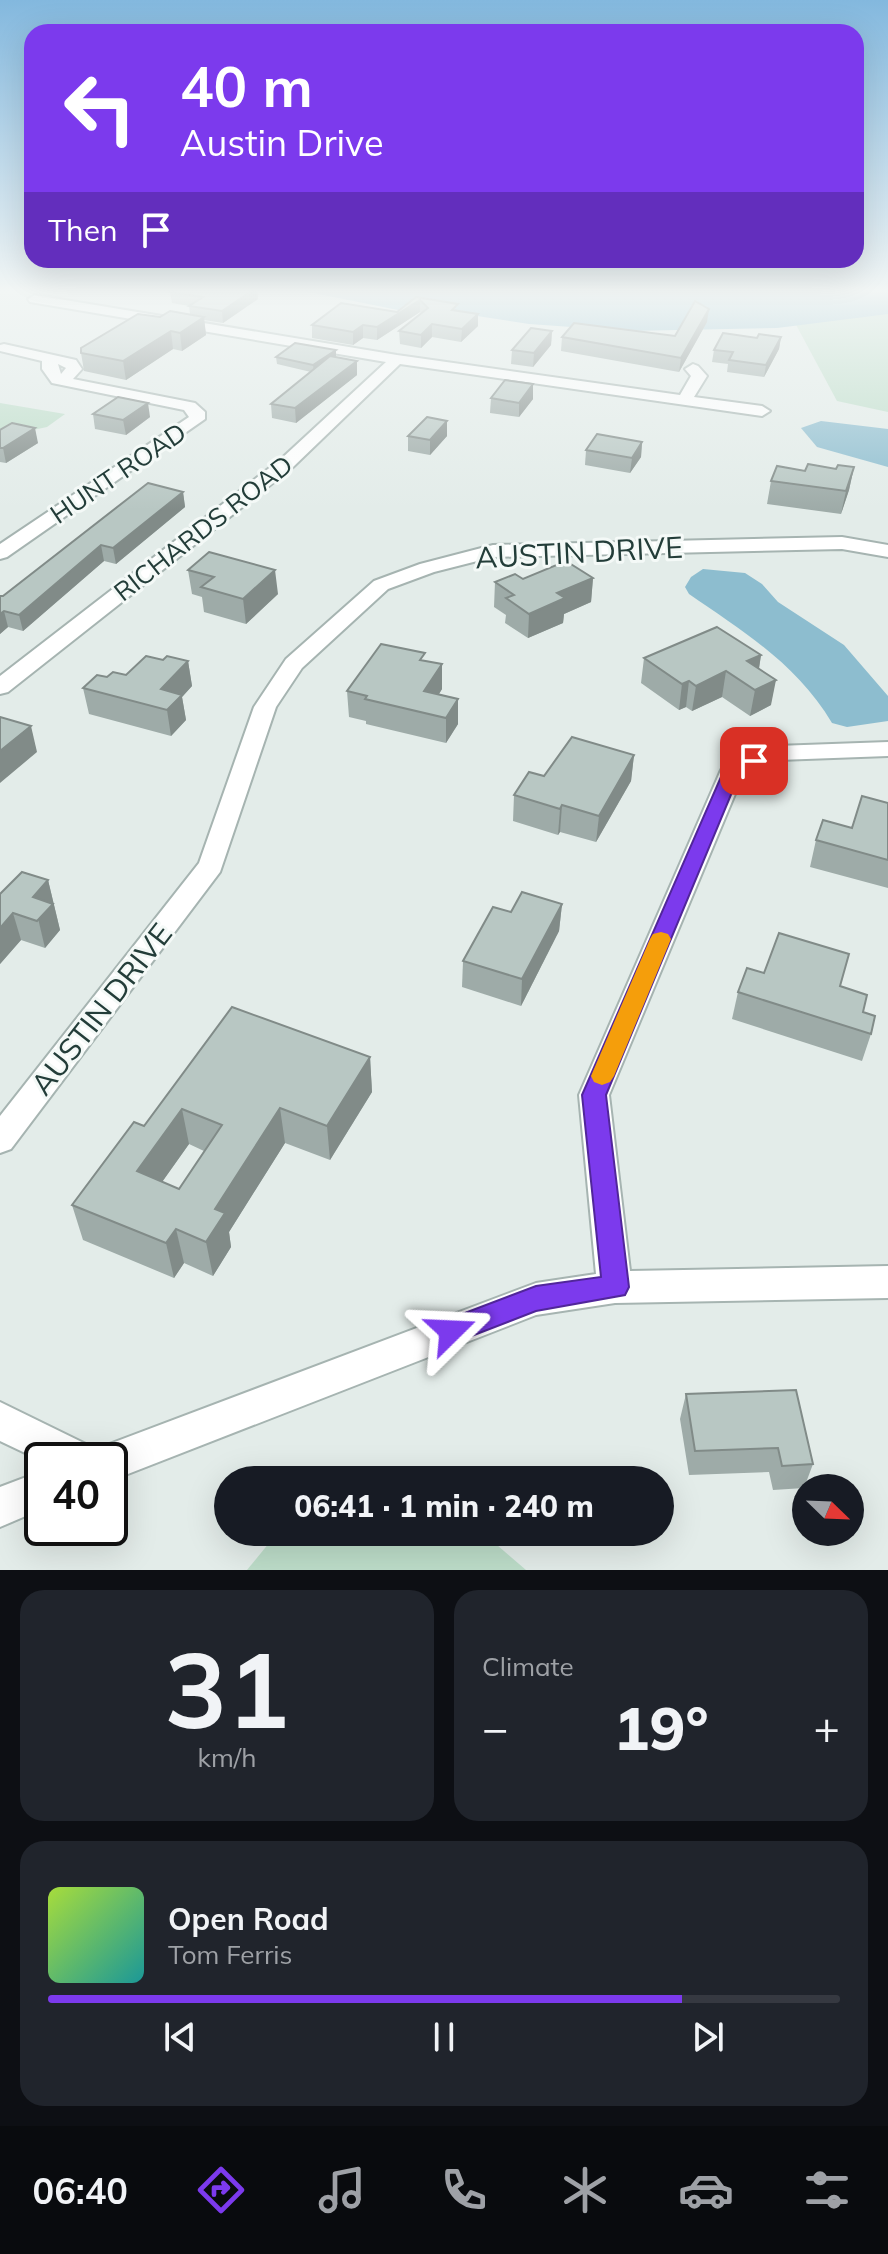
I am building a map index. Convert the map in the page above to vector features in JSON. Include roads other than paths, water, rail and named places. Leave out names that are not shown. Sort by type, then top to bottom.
[{"type":"street","name":"HUNT ROAD","points":[[0,553],[197,419],[197,412],[189,406],[65,383],[53,375],[51,363]]},
{"type":"street","name":"RICHARDS ROAD","points":[[0,687],[287,463],[375,363]]},
{"type":"street","points":[[450,363],[762,411]]},
{"type":"street","points":[[684,400],[699,376],[693,369]]},
{"type":"street","name":"AUSTIN DRIVE","points":[[0,1140],[211,866],[265,707],[294,664],[381,585],[427,568],[493,551],[842,543],[888,551]]},
{"type":"street","points":[[615,1287],[594,1095],[733,770],[776,753],[888,749]]},
{"type":"street","points":[[128,1455],[536,1299],[615,1287],[888,1282]]},
{"type":"street","points":[[0,1421],[44,1442]]},
{"type":"street","points":[[0,1507],[24,1497]]},
{"type":"water","points":[[821,421],[888,429],[888,467],[817,447],[801,428]]},
{"type":"water","points":[[703,569],[745,573],[762,584],[778,602],[844,645],[888,696],[888,721],[847,727],[832,723],[803,683],[786,666],[689,594],[685,587],[691,577]]}]
